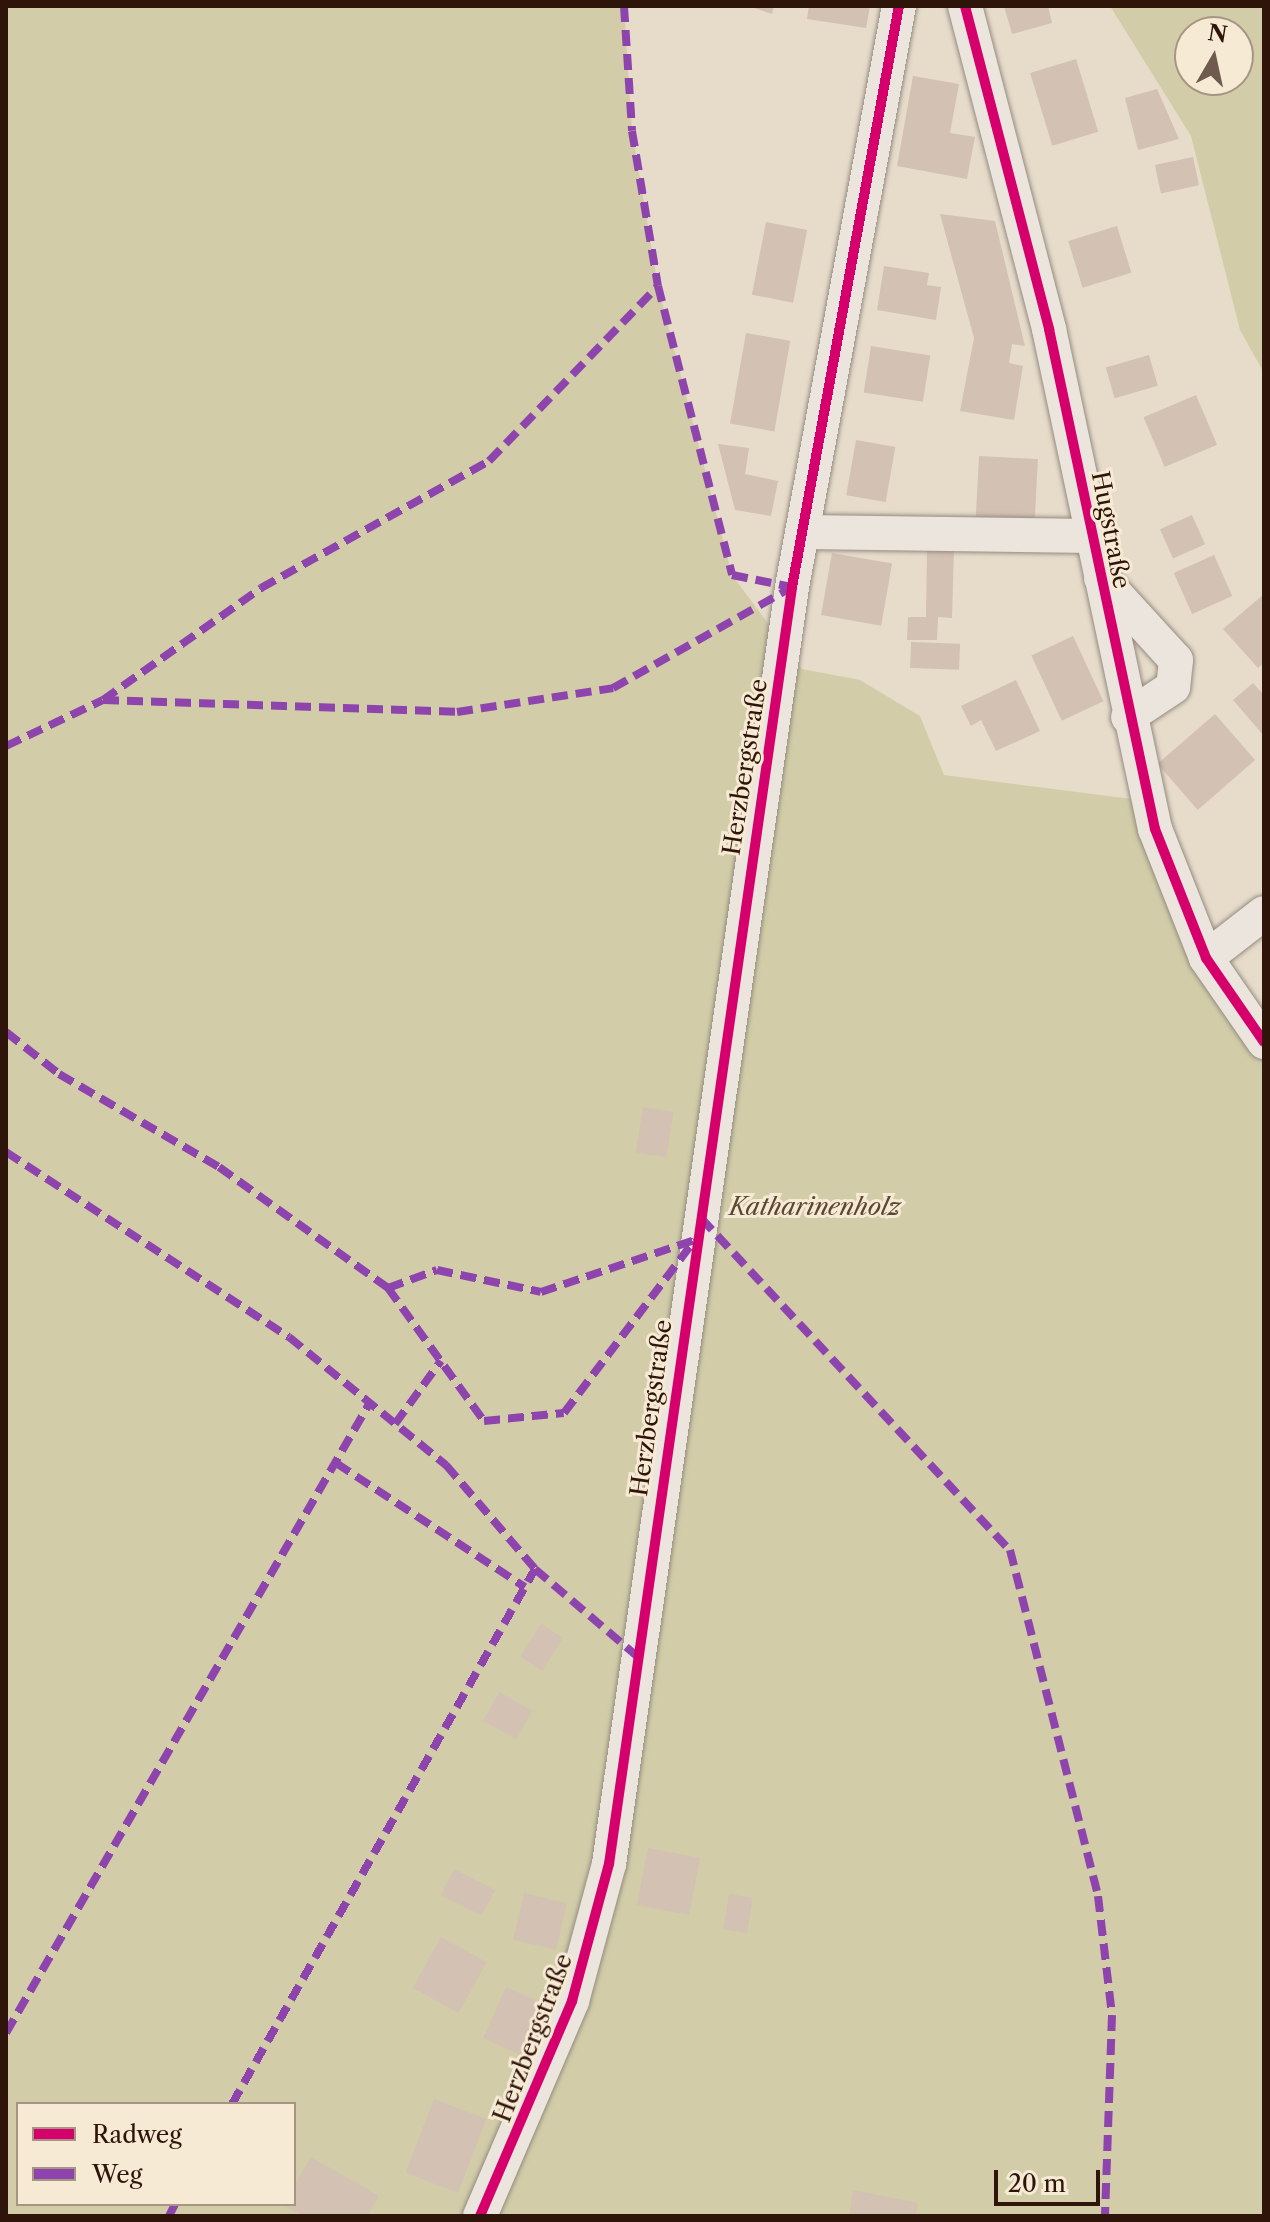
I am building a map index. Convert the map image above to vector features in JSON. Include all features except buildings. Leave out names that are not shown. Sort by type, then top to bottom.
[{"type":"street","points":[[803,532],[899,6]]},
{"type":"street","name":"Hugstraße","points":[[965,6],[1093,536],[1128,717],[1155,829],[1206,958],[1264,1042]]},
{"type":"street","name":"Hugstraße","points":[[803,532],[1093,536]]},
{"type":"street","name":"Herzbergstraße","points":[[480,2216],[567,2015],[609,1864],[792,587],[803,532]]},
{"type":"street","name":"Hugstraße","points":[[1101,578],[1176,660],[1173,687],[1128,717]]},
{"type":"street","points":[[1206,958],[1264,913]]},
{"type":"green space","name":"Katharinenholz","points":[[6,6],[624,6],[632,131],[658,286],[732,575],[802,669],[860,680],[920,716],[944,775],[1132,799],[1264,1042],[1264,2216],[6,2216]]},
{"type":"green space","points":[[1110,6],[1264,6],[1264,373],[1240,330],[1191,136]]},
{"type":"marked path","points":[[624,6],[632,131],[658,286],[732,575],[792,587]]},
{"type":"marked path","points":[[6,746],[103,700],[261,588],[489,461],[658,286]]},
{"type":"marked path","points":[[103,700],[457,712],[613,688],[792,587]]},
{"type":"marked path","points":[[6,1032],[59,1074],[219,1167],[388,1288],[484,1421],[564,1413],[695,1240]]},
{"type":"marked path","points":[[6,1152],[289,1337],[446,1465],[535,1569],[638,1657]]},
{"type":"marked path","points":[[701,1218],[1010,1550],[1098,1896],[1112,2015],[1105,2216]]},
{"type":"marked path","points":[[388,1288],[437,1270],[541,1292],[695,1240]]},
{"type":"marked path","points":[[395,1424],[441,1361]]},
{"type":"marked path","points":[[6,2033],[369,1404]]},
{"type":"marked path","points":[[336,1463],[525,1587]]},
{"type":"marked path","points":[[233,2102],[535,1569]]},
{"type":"marked path","points":[[169,2216],[174,2206]]},
{"type":"cycle path","points":[[480,2216],[572,2001],[609,1864],[792,587],[899,6]]},
{"type":"cycle path","points":[[965,6],[1049,329],[1155,829],[1206,958],[1264,1042]]}]
